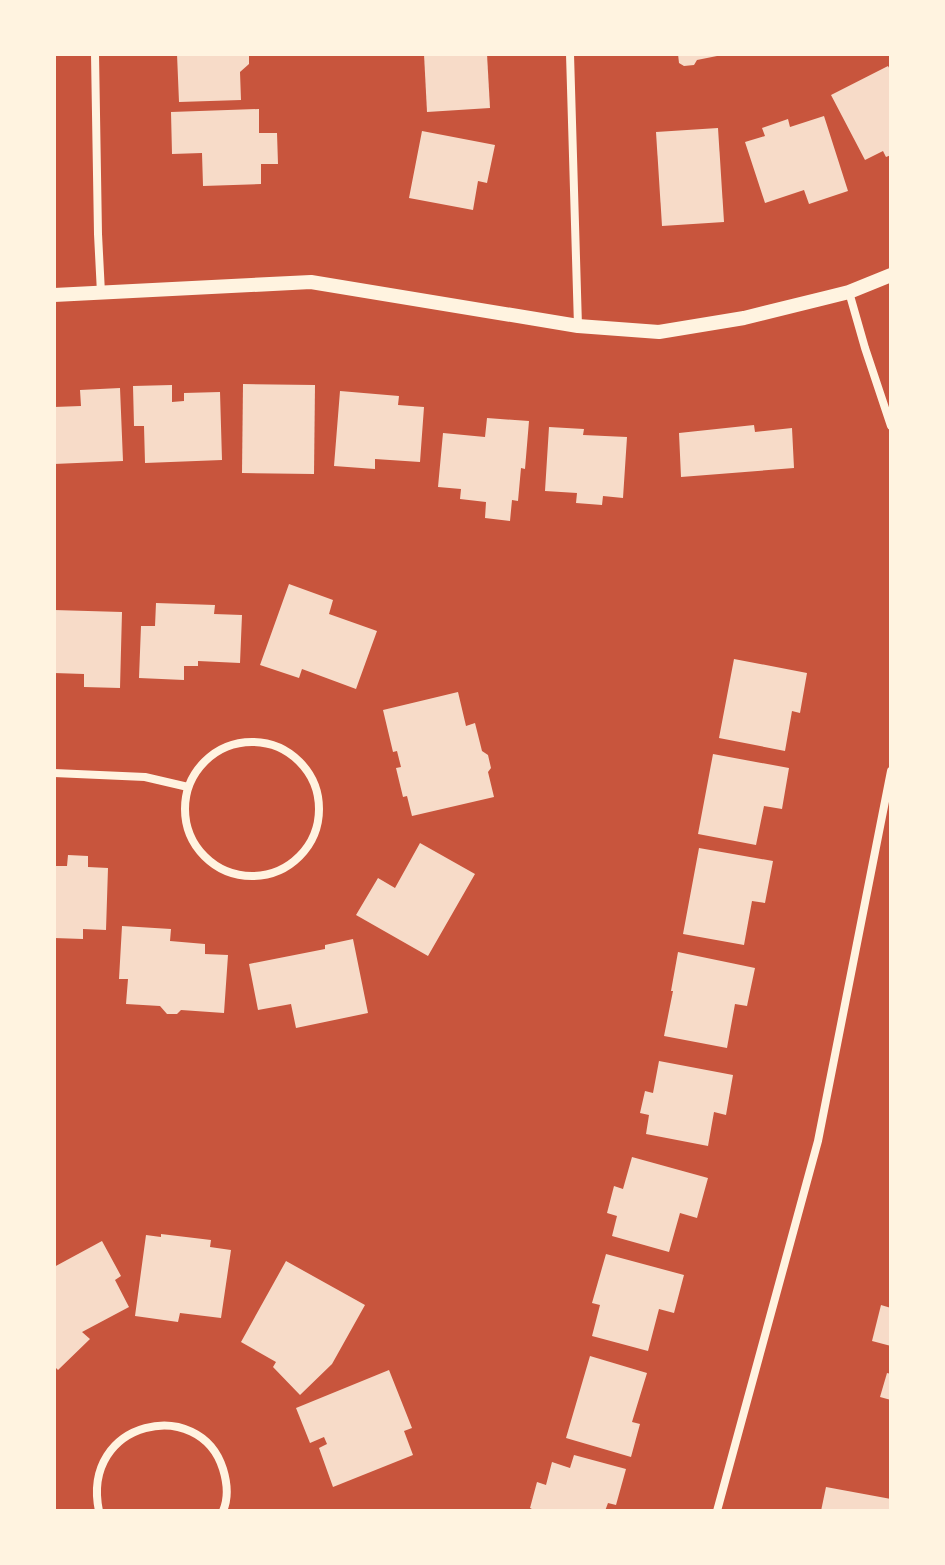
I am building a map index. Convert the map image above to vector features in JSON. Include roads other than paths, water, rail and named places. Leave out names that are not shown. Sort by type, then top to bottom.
[{"type":"street","points":[[95,54],[101,294]]},
{"type":"street","points":[[570,54],[578,326]]},
{"type":"street","points":[[54,295],[311,282],[578,326],[659,332],[744,318],[849,292],[891,275]]},
{"type":"street","points":[[849,292],[891,426]]},
{"type":"street","points":[[256,741],[278,746],[295,756],[310,774],[316,786],[320,809],[318,825],[308,847],[284,869],[248,877],[229,873],[208,861],[193,842],[185,810],[188,787],[203,763],[221,748],[256,741]]},
{"type":"street","points":[[717,1511],[818,1141],[891,771]]},
{"type":"street","points":[[54,773],[145,777],[188,787]]},
{"type":"street","points":[[99,1511],[96,1495],[98,1473],[109,1452],[137,1429],[164,1425],[187,1430],[206,1442],[220,1460],[227,1482],[223,1511]]}]
